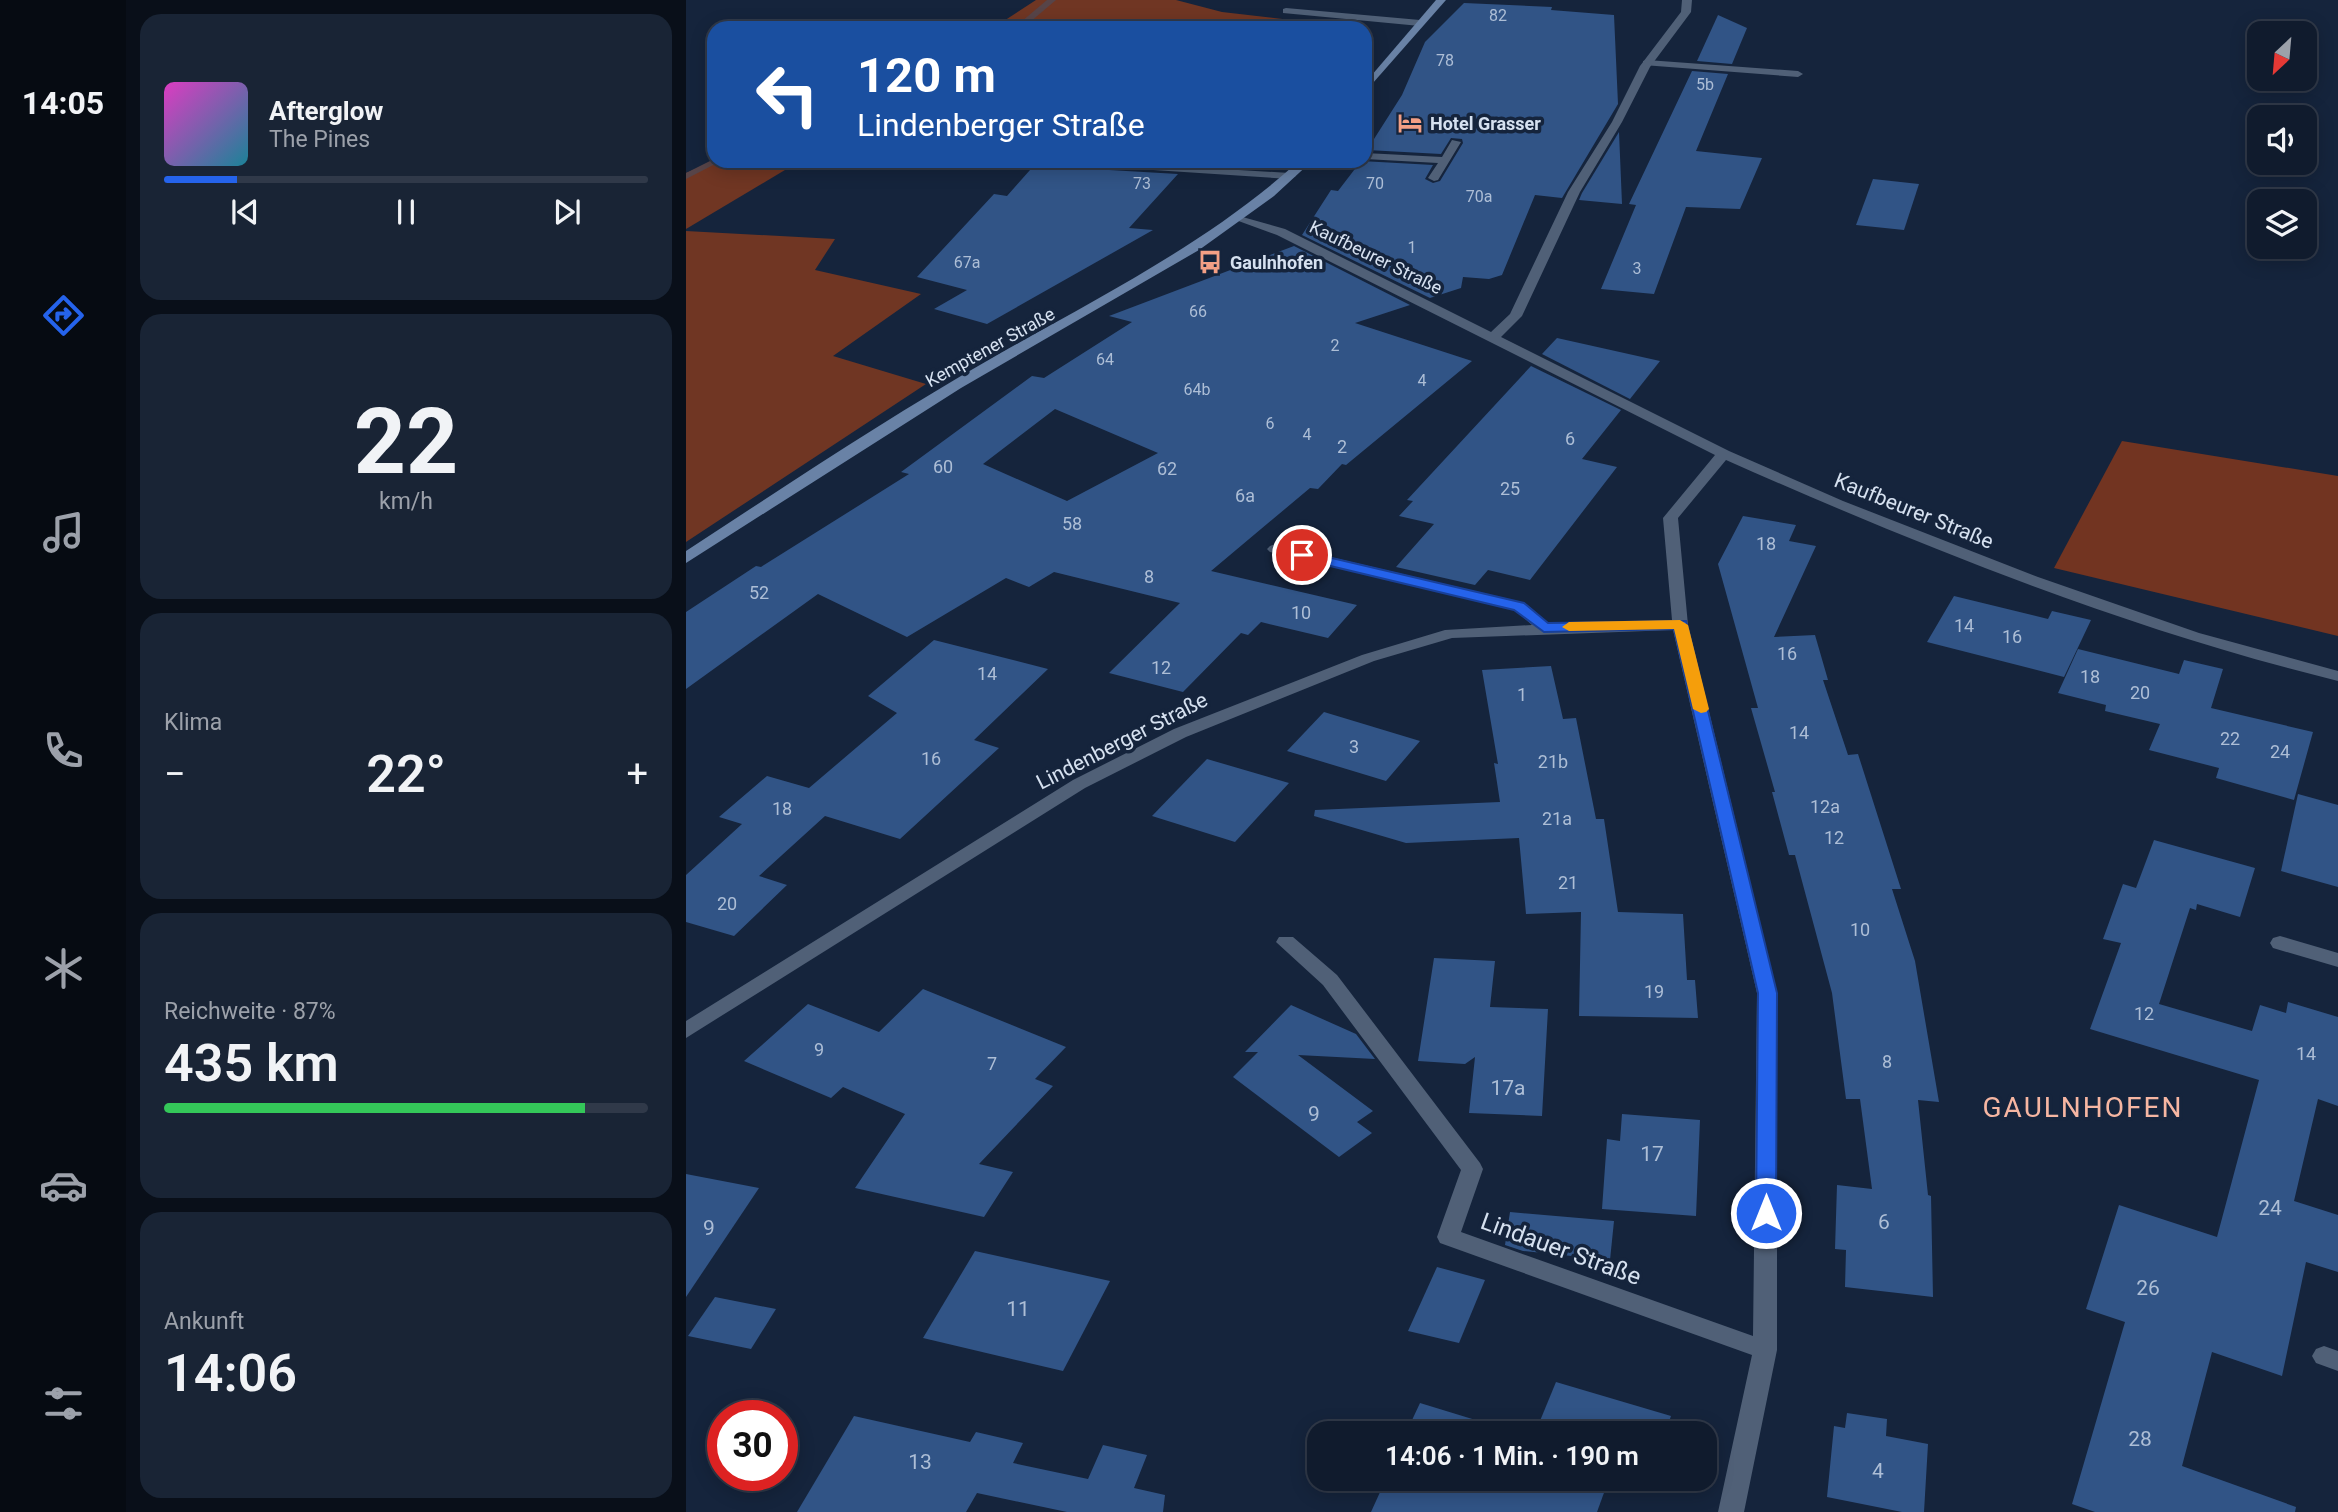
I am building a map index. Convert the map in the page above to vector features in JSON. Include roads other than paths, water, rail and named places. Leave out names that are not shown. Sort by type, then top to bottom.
[{"type":"street","points":[[1372,81],[1441,0]]},
{"type":"street","points":[[1493,336],[1516,316],[1574,192],[1617,122],[1647,63],[1686,12],[1687,0]]},
{"type":"street","points":[[1286,11],[1420,23]]},
{"type":"street","points":[[1647,63],[1798,74]]},
{"type":"street","points":[[1434,178],[1456,142]]},
{"type":"street","points":[[1372,156],[1443,160]]},
{"type":"street","points":[[1168,168],[1290,176]]},
{"type":"street","name":"Kemptener Straße","points":[[686,558],[931,400],[1133,288],[1239,219],[1299,168]]},
{"type":"street","name":"Kaufbeurer Straße","points":[[1239,219],[1281,232],[1724,454],[1838,504],[2032,580],[2193,636],[2338,676]]},
{"type":"street","points":[[1724,454],[1670,519],[1680,625],[1768,993],[1765,1350],[1731,1512]]},
{"type":"street","points":[[1275,549],[1519,606],[1544,627]]},
{"type":"street","name":"Lindenberger Straße","points":[[686,1031],[1079,784],[1180,733],[1368,658],[1451,633],[1544,627],[1680,625]]},
{"type":"street","name":"Lindauer Straße","points":[[1286,942],[1330,980],[1472,1169],[1448,1237],[1765,1350]]},
{"type":"street","points":[[2280,943],[2338,960]]},
{"type":"waterway","points":[[1026,21],[1052,0]]},
{"type":"waterway","points":[[686,176],[707,166]]},
{"type":"place","name":"Hotel Grasser","points":[[1410,123]]},
{"type":"place","name":"Gaulnhofen","points":[[1210,262]]},
{"type":"district","name":"GAULNHOFEN","points":[[2083,1107]]}]
